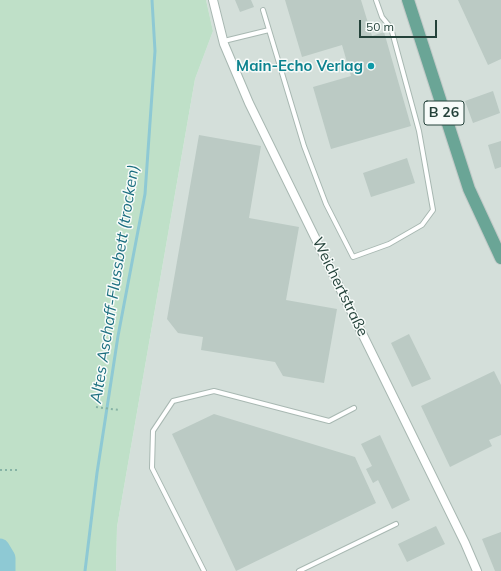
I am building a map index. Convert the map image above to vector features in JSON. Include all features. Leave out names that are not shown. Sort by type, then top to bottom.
[{"type":"main road","name":"B 26","points":[[410,1],[419,36],[469,189],[500,255]]},
{"type":"street","name":"Weichertstraße","points":[[213,0],[224,41],[249,103],[465,543],[477,571]]},
{"type":"lane","points":[[263,10],[304,146],[326,204],[354,257],[389,244],[422,226],[433,210],[419,131],[391,28],[382,17],[376,0]]},
{"type":"lane","points":[[224,41],[269,30]]},
{"type":"lane","points":[[204,571],[152,468],[153,431],[174,401],[214,391],[329,421],[354,408]]},
{"type":"lane","points":[[299,571],[396,524]]},
{"type":"path","points":[[96,407],[119,410]]},
{"type":"path","points":[[0,470],[18,470]]},
{"type":"shaded area","points":[[206,0],[501,0],[501,571],[116,571],[117,527],[195,79],[213,31]]},
{"type":"green space","points":[[0,0],[206,0],[213,31],[195,79],[117,527],[116,571],[0,571]]},
{"type":"building","points":[[235,0],[251,0],[254,7],[240,12]]},
{"type":"building","name":"Main-Echo Verlag","points":[[285,0],[361,0],[372,36],[384,32],[411,126],[331,149],[313,87],[351,76],[342,45],[302,57]]},
{"type":"building","points":[[458,0],[501,0],[501,59],[488,65]]},
{"type":"building","points":[[493,91],[500,113],[473,123],[465,101]]},
{"type":"building","points":[[199,135],[261,146],[249,218],[299,227],[286,300],[337,309],[324,383],[283,376],[275,362],[201,350],[203,337],[178,333],[167,319]]},
{"type":"building","points":[[501,141],[501,167],[495,169],[488,145]]},
{"type":"building","points":[[407,158],[415,183],[371,197],[363,173]]},
{"type":"building","points":[[409,334],[431,379],[412,387],[391,343]]},
{"type":"building","points":[[494,371],[501,385],[501,435],[489,440],[492,446],[450,467],[421,406]]},
{"type":"building","points":[[214,414],[355,457],[376,503],[236,571],[172,434]]},
{"type":"building","points":[[380,435],[410,500],[392,509],[378,480],[373,483],[366,469],[372,466],[361,444]]},
{"type":"building","points":[[436,526],[445,544],[407,562],[398,544]]},
{"type":"building","points":[[501,532],[501,571],[495,571],[482,539]]},
{"type":"waterway","name":"Altes Aschaff-Flussbett (trocken)","points":[[85,571],[97,473],[118,336],[145,194],[155,51],[152,0]]},
{"type":"waterway","points":[[0,548],[6,558],[6,571]]},
{"type":"place","name":"Main-Echo Verlag","points":[[371,66]]}]
